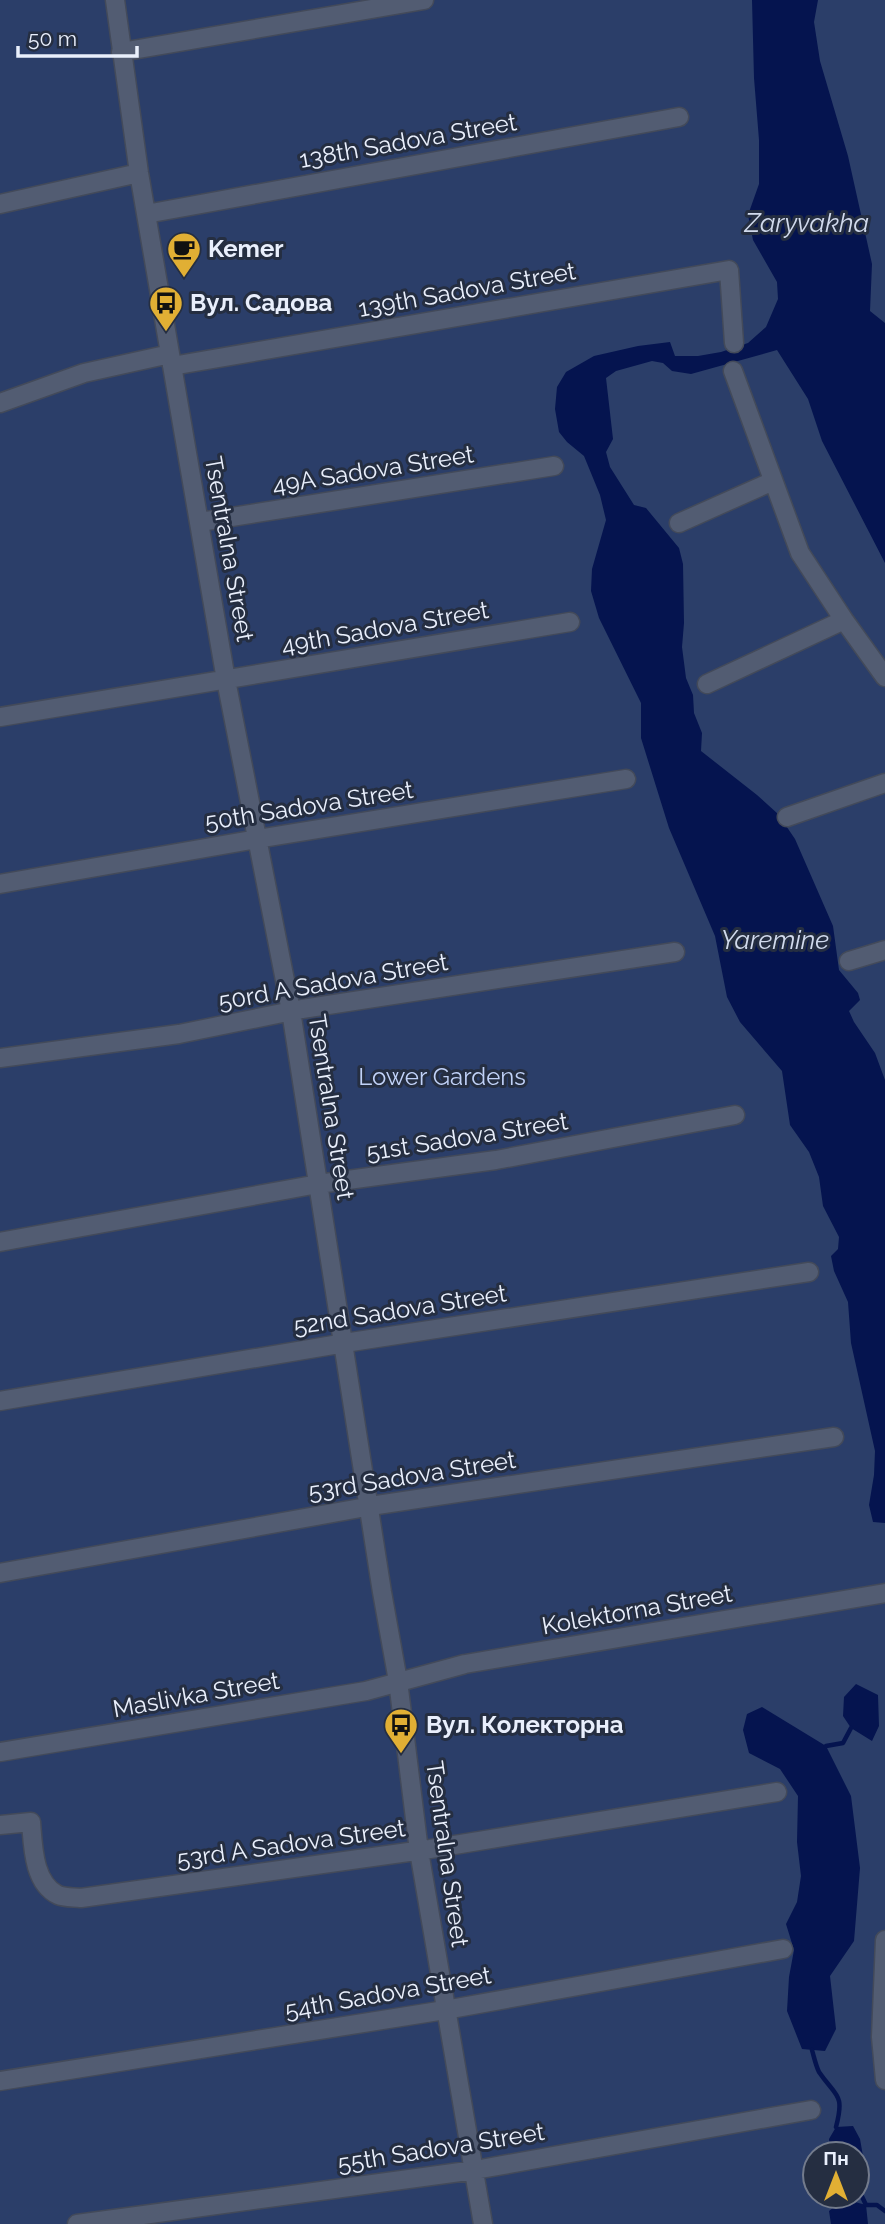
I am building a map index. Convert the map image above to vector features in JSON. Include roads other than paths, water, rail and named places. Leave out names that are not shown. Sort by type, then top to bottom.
[{"type":"street","name":"Tsentralna Street","points":[[115,0],[139,173],[226,680],[291,1011],[398,1681],[419,1851],[484,2224]]},
{"type":"street","points":[[121,52],[424,0]]},
{"type":"street","name":"138th Sadova Street","points":[[146,214],[679,117]]},
{"type":"street","points":[[0,204],[139,173]]},
{"type":"street","name":"139th Sadova Street","points":[[2,403],[84,373],[729,270],[734,343]]},
{"type":"street","points":[[733,371],[800,553],[885,677]]},
{"type":"street","name":"49A Sadova Street","points":[[200,522],[554,466]]},
{"type":"street","points":[[679,523],[773,481]]},
{"type":"street","points":[[707,684],[844,620]]},
{"type":"street","name":"49th Sadova Street","points":[[0,717],[570,622]]},
{"type":"street","name":"50th Sadova Street","points":[[0,884],[626,779]]},
{"type":"street","points":[[787,817],[885,783]]},
{"type":"street","points":[[849,961],[885,950]]},
{"type":"street","name":"50rd A Sadova Street","points":[[0,1058],[179,1034],[291,1011],[675,953]]},
{"type":"street","name":"51st Sadova Street","points":[[0,1242],[318,1184],[496,1160],[735,1115]]},
{"type":"street","name":"52nd Sadova Street","points":[[0,1401],[343,1344],[809,1272]]},
{"type":"street","name":"53rd Sadova Street","points":[[0,1573],[369,1506],[834,1437]]},
{"type":"street","name":"Kolektorna Street","points":[[398,1681],[465,1664],[885,1593]]},
{"type":"street","name":"Maslivka Street","points":[[0,1752],[366,1691],[398,1681]]},
{"type":"street","name":"53rd A Sadova Street","points":[[0,1825],[31,1822],[36,1863],[42,1878],[57,1895],[81,1898],[419,1851],[777,1793]]},
{"type":"street","points":[[885,1940],[881,2037],[885,2080]]},
{"type":"street","name":"54th Sadova Street","points":[[0,2081],[445,2010],[783,1949]]},
{"type":"street","name":"55th Sadova Street","points":[[77,2224],[475,2170],[811,2110]]},
{"type":"water","name":"Yaremine","points":[[752,0],[818,0],[814,22],[820,61],[848,156],[872,264],[870,311],[885,323],[885,563],[822,441],[808,399],[777,350],[691,374],[672,371],[663,363],[652,361],[616,371],[606,378],[613,439],[606,452],[610,467],[634,505],[646,508],[679,548],[683,564],[682,647],[686,678],[693,695],[694,713],[702,733],[701,751],[778,814],[795,839],[833,926],[839,970],[858,993],[860,1000],[849,1011],[875,1053],[885,1080],[885,1523],[873,1522],[869,1505],[875,1451],[851,1343],[848,1302],[834,1271],[831,1256],[838,1249],[839,1237],[823,1206],[819,1177],[809,1152],[790,1125],[782,1071],[740,1022],[727,997],[715,936],[669,828],[641,738],[641,703],[599,618],[591,591],[592,569],[606,520],[600,495],[584,456],[559,432],[555,409],[557,387],[566,372],[594,356],[670,342],[675,356],[698,356],[748,343],[766,327],[778,299],[777,282],[753,240],[748,215],[759,184]]},
{"type":"water","points":[[856,1684],[878,1695],[879,1726],[872,1741],[851,1728],[843,1716],[844,1697]]},
{"type":"water","points":[[762,1707],[826,1746],[851,1796],[860,1868],[854,1941],[830,1976],[836,2029],[825,2051],[802,2049],[787,2011],[794,1950],[786,1924],[797,1902],[801,1876],[797,1842],[798,1796],[780,1769],[749,1753],[743,1730],[747,1714]]},
{"type":"water","points":[[853,2126],[860,2140],[829,2140],[836,2127]]},
{"type":"water","points":[[867,2210],[868,2224],[831,2224],[829,2211]]},
{"type":"waterway","points":[[826,1746],[843,1743],[851,1728]]},
{"type":"waterway","points":[[812,2050],[819,2072],[839,2101],[836,2127]]},
{"type":"waterway","points":[[871,2205],[877,2205],[885,2211]]},
{"type":"place","name":"Kemer","points":[[184,279]]},
{"type":"place","name":"Вул. Садова","points":[[166,333]]},
{"type":"place","name":"Вул. Колекторна","points":[[401,1755]]},
{"type":"water label","name":"Zaryvakha","points":[[807,223]]},
{"type":"park label","name":"Lower Gardens","points":[[442,1077]]}]
